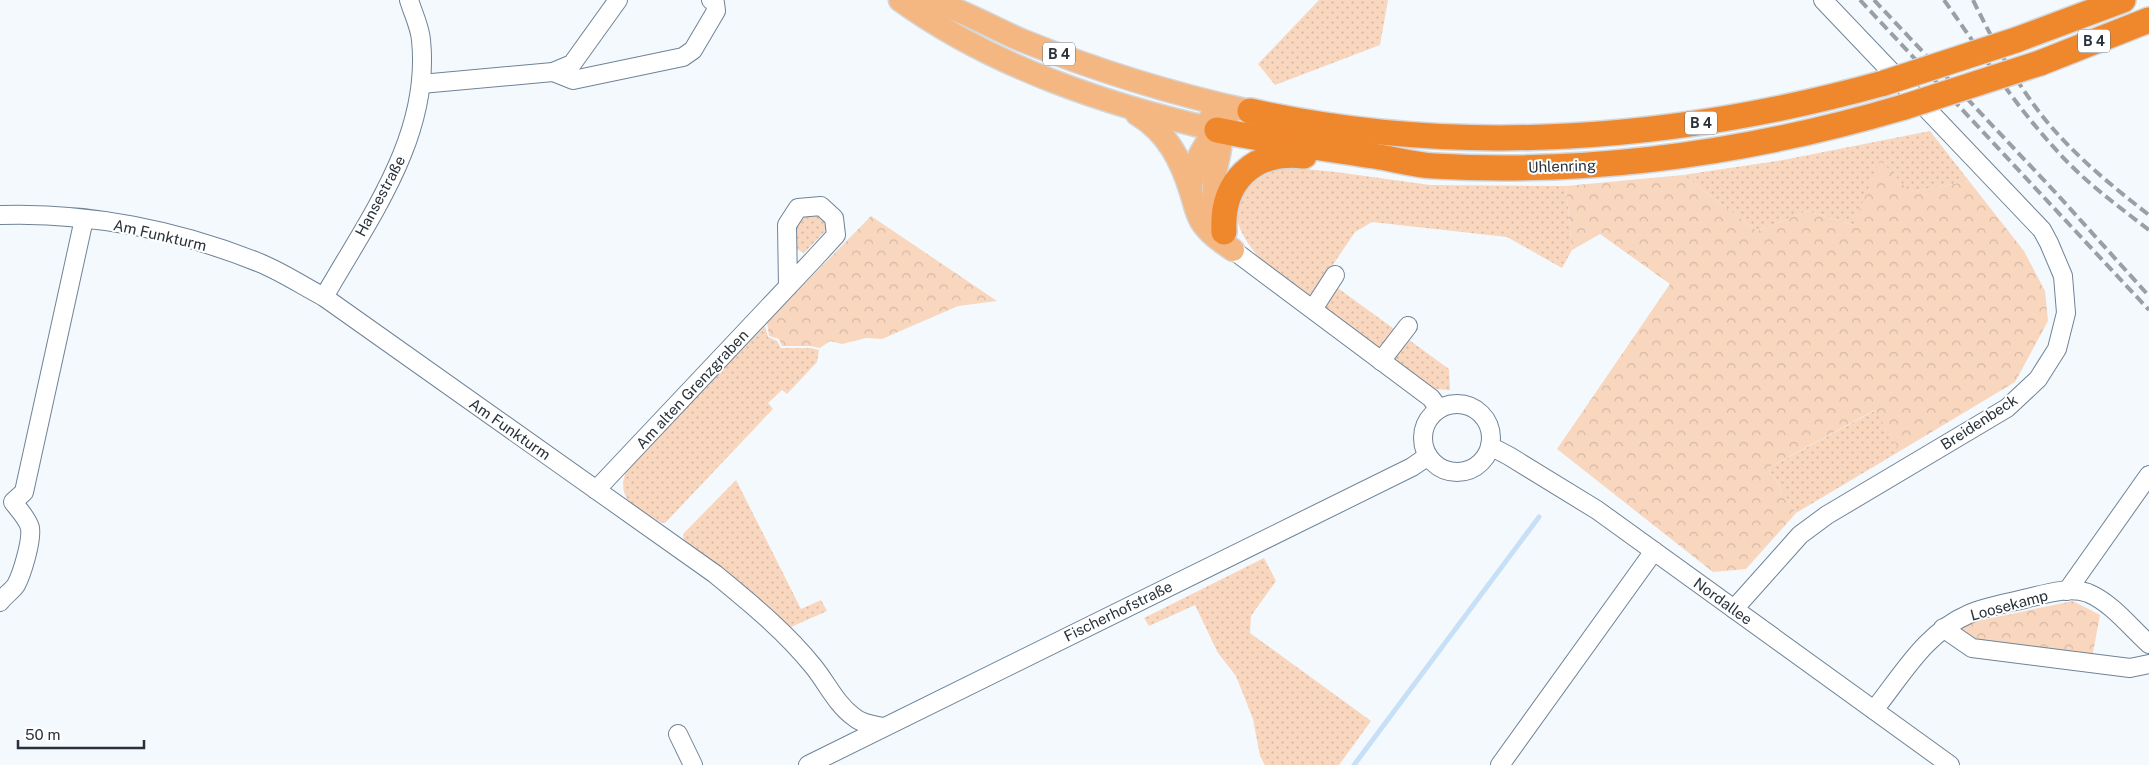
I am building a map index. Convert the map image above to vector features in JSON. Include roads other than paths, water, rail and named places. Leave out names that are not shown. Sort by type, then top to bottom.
[{"type":"highway","name":"Uhlenring","points":[[1250,111],[1315,123],[1404,134],[1486,137],[1558,136],[1654,130],[1700,124],[1831,98],[1884,83],[2016,40],[2123,0]]},
{"type":"highway","name":"Uhlenring","points":[[1217,130],[1431,166],[1538,168],[1589,166],[1660,159],[1803,134],[1904,107],[2040,63],[2149,20]]},
{"type":"highway","points":[[1228,241],[1226,206],[1233,184],[1246,170],[1272,158],[1291,154],[1374,165],[1431,166]]},
{"type":"main road","name":"B 4","points":[[900,0],[932,23],[978,48],[1060,83],[1122,105],[1217,130]]},
{"type":"main road","name":"B 4","points":[[930,0],[1075,61],[1192,98],[1250,111]]},
{"type":"main road","points":[[1192,98],[1209,114],[1222,145],[1214,188],[1217,210],[1228,241]]},
{"type":"main road","points":[[1122,105],[1152,124],[1165,137],[1174,149],[1191,192],[1195,209],[1202,223],[1212,234],[1228,241]]},
{"type":"main road","points":[[1191,192],[1192,181],[1202,148],[1217,130],[1233,118],[1250,111]]},
{"type":"street","name":"Hansestraße","points":[[324,297],[399,166],[418,106],[421,84],[421,39],[409,0]]},
{"type":"street","points":[[421,84],[553,72],[572,64],[618,0]]},
{"type":"street","points":[[553,72],[573,80],[682,58],[693,50],[716,11],[715,3],[711,0]]},
{"type":"street","name":"Breidenbeck","points":[[1734,609],[1800,535],[1827,515],[2007,408],[2038,380],[2057,349],[2066,313],[2063,276],[2050,243],[2042,230],[2030,215],[1823,0]]},
{"type":"street","name":"Am Funkturm","points":[[0,214],[36,214],[84,219],[141,227],[193,240],[261,264],[324,297],[715,574],[762,613],[814,667],[843,707],[856,718],[868,724],[883,727]]},
{"type":"street","points":[[0,602],[15,587],[20,576],[30,538],[30,528],[13,502],[24,492],[84,219]]},
{"type":"street","points":[[1228,241],[1313,309],[1431,398],[1439,409]]},
{"type":"street","points":[[1313,309],[1335,275]]},
{"type":"street","name":"Am alten Grenzgraben","points":[[596,490],[788,287]]},
{"type":"street","points":[[1381,361],[1408,326]]},
{"type":"street","points":[[1454,404],[1463,404],[1474,408],[1486,420],[1491,431],[1490,446],[1481,462],[1464,471],[1445,470],[1428,456],[1424,444],[1424,429],[1433,414],[1439,409],[1454,404]]},
{"type":"street","name":"Nordallee","points":[[1490,446],[1597,510],[1950,765]]},
{"type":"street","name":"Fischerhofstraße","points":[[808,765],[1412,467],[1428,456]]},
{"type":"street","name":"Loosekamp","points":[[2066,591],[2149,475]]},
{"type":"street","points":[[1500,765],[1654,551]]},
{"type":"street","name":"Loosekamp","points":[[1874,710],[1921,647],[1943,628],[1970,614],[2044,594],[2066,591],[2086,592],[2102,600],[2149,644]]},
{"type":"street","points":[[1943,628],[1972,648],[2130,668],[2149,664]]},
{"type":"street","points":[[678,734],[693,765]]},
{"type":"waterway","points":[[1354,765],[1539,517]]},
{"type":"railway","points":[[1860,0],[2149,310]]},
{"type":"railway","points":[[1874,0],[2056,193],[2149,296]]},
{"type":"railway","points":[[1944,0],[1999,78],[2043,135],[2080,174],[2149,230]]},
{"type":"railway","points":[[1973,0],[2009,67],[2046,121],[2088,164],[2149,215]]}]
